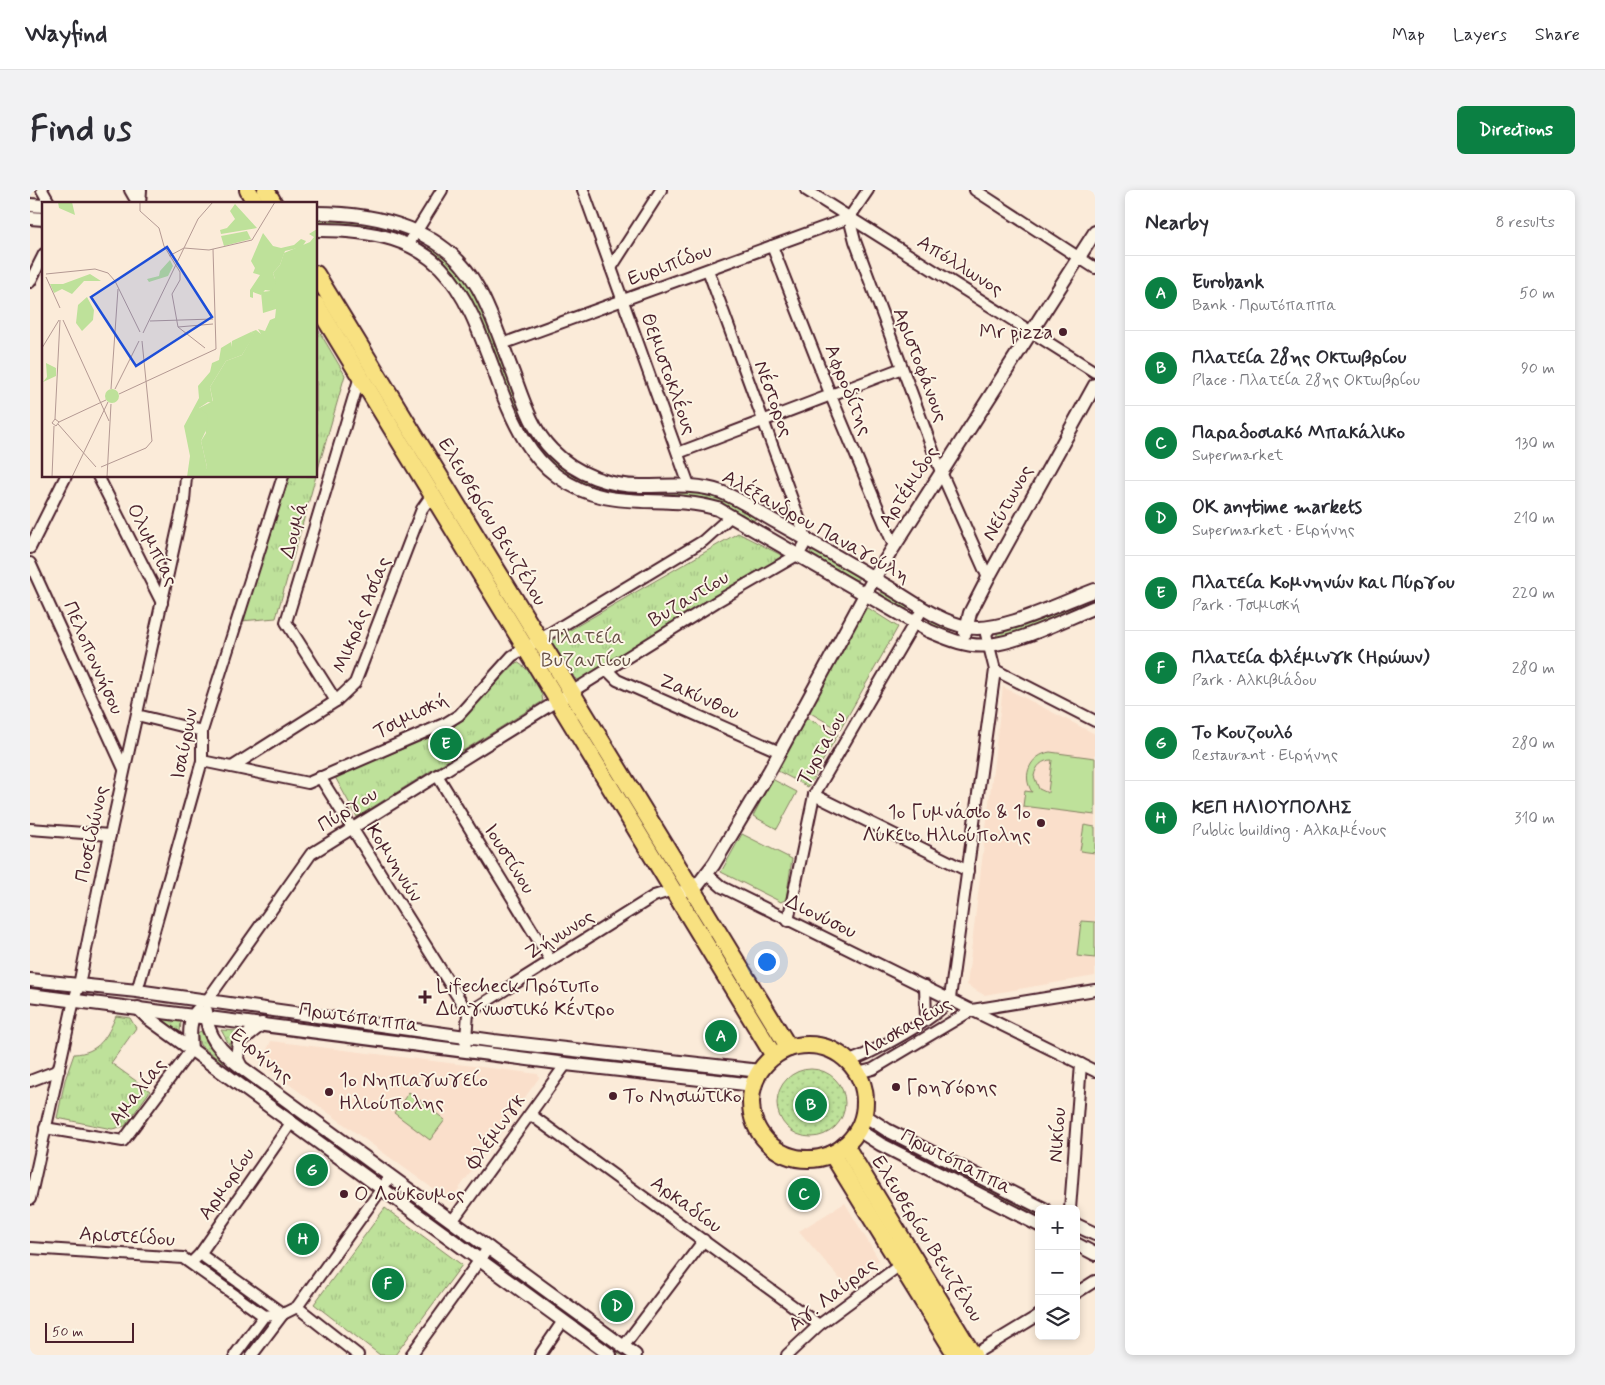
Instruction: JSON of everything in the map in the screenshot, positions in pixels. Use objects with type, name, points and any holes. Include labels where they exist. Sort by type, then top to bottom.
[{"type":"main road","points":[[248,190],[255,202]]},
{"type":"main road","points":[[266,190],[273,202]]},
{"type":"main road","name":"Ελευθερίου Βενιζέλου","points":[[318,278],[365,370],[564,696],[673,890],[774,1056]]},
{"type":"main road","name":"Ελευθερίου Βενιζέλου","points":[[318,307],[365,370]]},
{"type":"main road","name":"Ελευθερίου Βενιζέλου","points":[[564,696],[690,885],[789,1048]]},
{"type":"main road","points":[[804,1044],[836,1051],[853,1067],[864,1087],[861,1123],[838,1150],[816,1158],[800,1158],[784,1154],[770,1145],[760,1132],[753,1117],[751,1101],[757,1078],[774,1056],[789,1048],[804,1044]]},
{"type":"main road","name":"Ελευθερίου Βενιζέλου","points":[[838,1150],[906,1260],[973,1355]]},
{"type":"main road","name":"Ελευθερίου Βενιζέλου","points":[[906,1260],[956,1355]]},
{"type":"street","points":[[42,190],[49,202]]},
{"type":"street","points":[[130,190],[138,202]]},
{"type":"street","points":[[408,246],[442,190]]},
{"type":"street","name":"Θεμιστοκλέους","points":[[583,190],[689,485]]},
{"type":"street","points":[[611,268],[661,190]]},
{"type":"street","name":"Απόλλωνος","points":[[806,190],[1095,372]]},
{"type":"street","points":[[849,218],[868,190]]},
{"type":"street","points":[[975,190],[1095,268]]},
{"type":"street","name":"Αλέξανδρου Παναγούλη","points":[[318,213],[381,218],[417,231],[456,257],[468,272],[488,307],[535,425],[549,447],[566,462],[582,472],[620,484],[641,486],[689,485],[724,493],[923,608],[953,623],[966,627],[990,628],[1005,624],[1095,590]]},
{"type":"street","name":"Ευριπίδου","points":[[502,344],[849,218]]},
{"type":"street","name":"Αριστοφάνους","points":[[849,218],[855,241],[941,472],[988,578]]},
{"type":"street","name":"Αλέξανδρου Παναγούλη","points":[[318,230],[349,230],[375,234],[408,246],[443,268],[459,288],[472,313],[516,424],[534,454],[556,476],[582,491],[597,496],[642,502],[691,502],[718,509],[930,631],[963,643],[990,645],[1018,637],[1095,607]]},
{"type":"street","name":"Αρτέμιδος","points":[[706,873],[714,864],[780,752],[874,578],[1095,232]]},
{"type":"street","name":"Αφροδίτης","points":[[772,246],[831,396],[894,546]]},
{"type":"street","points":[[30,282],[42,258]]},
{"type":"street","name":"Νέστορος","points":[[708,270],[762,422],[807,540]]},
{"type":"street","points":[[678,453],[902,368]]},
{"type":"street","name":"Δουμά","points":[[336,701],[286,622],[365,370]]},
{"type":"street","name":"Νεύτωνος","points":[[963,643],[970,613],[1095,385]]},
{"type":"street","points":[[30,548],[65,478]]},
{"type":"street","name":"Ολυμπίας","points":[[99,478],[162,603]]},
{"type":"street","name":"Ποσειδώνος","points":[[30,1199],[74,1000],[79,985],[124,769],[162,603],[184,501],[186,478]]},
{"type":"street","name":"Ισαύρων","points":[[137,991],[202,761],[202,731],[281,478]]},
{"type":"street","name":"Μικράς Ασίας","points":[[232,767],[336,701],[355,684],[422,509],[438,489]]},
{"type":"street","points":[[532,643],[703,540],[730,516]]},
{"type":"street","name":"Βυζαντίου","points":[[564,696],[799,554],[807,540]]},
{"type":"street","name":"Πελοποννήσου","points":[[30,562],[124,769]]},
{"type":"street","name":"Τυρταίου","points":[[788,920],[814,795],[923,608]]},
{"type":"street","points":[[950,998],[995,670],[986,634],[990,628]]},
{"type":"street","name":"Τσιμισκή","points":[[320,777],[446,723],[459,715],[512,656],[532,643]]},
{"type":"street","name":"Ζακύνθου","points":[[607,670],[617,680],[780,752]]},
{"type":"street","points":[[995,670],[1095,721]]},
{"type":"street","name":"Πύργου","points":[[206,1002],[307,858],[564,696]]},
{"type":"street","points":[[137,715],[202,731]]},
{"type":"street","points":[[202,761],[308,783],[320,777]]},
{"type":"street","name":"Ιουστίνου","points":[[437,775],[551,961]]},
{"type":"street","name":"Κομνηνών","points":[[320,777],[468,1013]]},
{"type":"street","points":[[814,795],[968,871]]},
{"type":"street","points":[[30,829],[110,834]]},
{"type":"street","points":[[673,890],[690,885],[706,873]]},
{"type":"street","name":"Διονύσου","points":[[706,873],[722,887],[1095,1071]]},
{"type":"street","name":"Ζήνωνος","points":[[468,1013],[654,896],[673,890]]},
{"type":"street","name":"Πρωτόπαππα","points":[[30,980],[137,991],[757,1078]]},
{"type":"street","points":[[925,986],[926,1020]]},
{"type":"street","points":[[972,1010],[1095,990]]},
{"type":"street","name":"Πρωτόπαππα","points":[[30,996],[138,1008],[566,1064],[757,1078]]},
{"type":"street","name":"Λασκαρέως","points":[[853,1067],[866,1056],[948,1005],[950,998]]},
{"type":"street","name":"Ειρήνης","points":[[206,1002],[190,1033],[191,1050],[610,1355]]},
{"type":"street","points":[[138,1008],[148,1018],[191,1050]]},
{"type":"street","name":"Λασκαρέως","points":[[853,1067],[874,1069],[972,1010]]},
{"type":"street","points":[[465,1051],[468,1013]]},
{"type":"street","name":"Ειρήνης","points":[[200,1016],[215,1042],[241,1067],[635,1355]]},
{"type":"street","points":[[241,1067],[237,1059],[239,1042],[262,1024]]},
{"type":"street","name":"Αμαλίας","points":[[46,1128],[123,1141],[191,1050]]},
{"type":"street","name":"Φλέμινγκ","points":[[452,1220],[531,1115],[566,1064]]},
{"type":"street","name":"Νικίου","points":[[1070,1205],[1081,1064]]},
{"type":"street","points":[[30,1081],[59,1070]]},
{"type":"street","name":"Αρκαδίου","points":[[531,1115],[819,1325]]},
{"type":"street","name":"Αρμορίου","points":[[191,1263],[200,1254],[291,1123]]},
{"type":"street","name":"Πρωτόπαππα","points":[[861,1123],[887,1130],[1036,1205]]},
{"type":"street","name":"Πρωτόπαππα","points":[[861,1123],[880,1144],[1035,1223]]},
{"type":"street","points":[[235,1355],[264,1316],[282,1314],[297,1308],[390,1177]]},
{"type":"street","points":[[1080,1227],[1095,1234]]},
{"type":"street","points":[[623,1347],[704,1240]]},
{"type":"street","points":[[1080,1246],[1095,1254]]},
{"type":"street","points":[[411,1355],[489,1247]]},
{"type":"street","name":"Αριστείδου","points":[[30,1248],[183,1258],[264,1316]]},
{"type":"street","name":"Αριστείδου","points":[[200,1254],[282,1314]]},
{"type":"street","name":"Αγ. Λαύρας","points":[[787,1355],[819,1325],[906,1260]]},
{"type":"street","points":[[1080,1290],[1095,1281]]},
{"type":"street","points":[[297,1308],[358,1355]]},
{"type":"street","points":[[252,1355],[282,1314]]},
{"type":"street","points":[[973,1355],[1035,1317]]},
{"type":"street","points":[[540,1355],[563,1321]]},
{"type":"shaded area","name":"1ο Γυμνάσιο & 1ο Λύκειο Ηλιούπολης","points":[[1003,687],[1095,734],[1095,976],[984,995],[967,985]]},
{"type":"shaded area","points":[[271,1041],[538,1074],[539,1078],[450,1201],[261,1064]]},
{"type":"shaded area","points":[[845,1203],[879,1260],[846,1286],[799,1231]]},
{"type":"green space","points":[[318,218],[366,220],[402,232],[400,235],[362,226],[318,225]]},
{"type":"green space","points":[[430,246],[443,253],[467,278],[480,304],[521,410],[579,477],[695,490],[724,498],[755,517],[755,520],[751,520],[707,498],[632,496],[586,487],[558,471],[534,446],[516,413],[474,307],[461,281],[429,250]]},
{"type":"green space","points":[[318,329],[345,375],[318,469]]},
{"type":"green space","points":[[289,478],[315,478],[276,618],[241,621]]},
{"type":"green space","name":"Πλατεία Βυζαντίου","points":[[738,533],[783,556],[578,682],[551,641]]},
{"type":"green space","points":[[812,548],[860,576],[860,578],[856,580],[811,554]]},
{"type":"green space","points":[[882,589],[908,608],[904,609],[882,595],[880,592]]},
{"type":"green space","points":[[1095,596],[1095,603],[1000,638],[996,637],[998,632]]},
{"type":"green space","points":[[865,606],[898,627],[840,730],[807,711]]},
{"type":"green space","points":[[931,619],[951,629],[951,631],[949,633],[929,625],[928,621]]},
{"type":"green space","points":[[517,662],[534,678],[540,689],[543,701],[357,817],[335,777],[453,728]]},
{"type":"green space","points":[[805,717],[838,734],[808,787],[776,770]]},
{"type":"green space","points":[[1050,752],[1095,758],[1095,815],[1023,806],[1025,791],[1032,792],[1028,779],[1030,767],[1033,761],[1043,754]],"holes":[[[1052,760],[1048,793],[1039,789],[1034,776],[1040,764]]]},
{"type":"green space","points":[[772,779],[797,792],[777,829],[753,816]]},
{"type":"green space","points":[[1084,825],[1095,827],[1095,853],[1080,851]]},
{"type":"green space","points":[[742,834],[792,859],[786,899],[781,902],[721,872]]},
{"type":"green space","points":[[1081,921],[1095,922],[1095,958],[1077,956]]},
{"type":"green space","points":[[116,1016],[130,1018],[136,1028],[111,1063],[150,1091],[125,1126],[112,1129],[57,1118],[65,1080],[74,1054],[90,1051],[96,1047],[109,1031]]},
{"type":"green space","points":[[161,1019],[181,1021],[180,1032]]},
{"type":"green space","points":[[221,1030],[238,1031],[230,1046]]},
{"type":"green space","points":[[201,1031],[208,1045],[225,1061],[223,1063],[200,1045],[197,1033]]},
{"type":"green space","points":[[818,1069],[830,1075],[839,1084],[845,1096],[843,1116],[835,1127],[818,1137],[804,1137],[787,1127],[779,1116],[777,1096],[787,1079],[798,1071]]},
{"type":"green space","points":[[409,1092],[445,1120],[430,1140],[394,1113]]},
{"type":"green space","points":[[888,1141],[1035,1212],[1035,1214]]},
{"type":"green space","points":[[385,1208],[462,1265],[395,1355],[380,1355],[314,1304]]},
{"type":"green space","points":[[506,1268],[625,1355],[620,1355],[505,1270]]},
{"type":"place","name":"Mr pizza","points":[[1063,332]]},
{"type":"place","name":"Πλατεία Κομνηνών και Πύργου","points":[[446,744]]},
{"type":"place","name":"1ο Γυμνάσιο & 1ο Λύκειο Ηλιούπολης","points":[[1041,823]]},
{"type":"place","name":"Lifecheck Πρότυπο Διαγνωστικό Κέντρο","points":[[425,997]]},
{"type":"place","name":"Eurobank","points":[[721,1036]]},
{"type":"place","name":"Γρηγόρης","points":[[896,1087]]},
{"type":"place","name":"1ο Νηπιαγωγείο Ηλιούπολης","points":[[329,1092]]},
{"type":"place","name":"Το Νησιώτικο","points":[[613,1096]]},
{"type":"place","name":"Πλατεία 28ης Οκτωβρίου","points":[[811,1105]]},
{"type":"place","name":"Το Κουζουλό","points":[[312,1170]]},
{"type":"place","name":"Ο Λούκουμος","points":[[344,1194]]},
{"type":"place","name":"Παραδοσιακό Μπακάλικο","points":[[804,1194]]},
{"type":"place","name":"ΚΕΠ ΗΛΙΟΥΠΟΛΗΣ","points":[[303,1239]]},
{"type":"place","name":"Πλατεία Φλέμινγκ (Ηρώων)","points":[[388,1284]]},
{"type":"place","name":"OK anytime markets","points":[[617,1306]]}]
